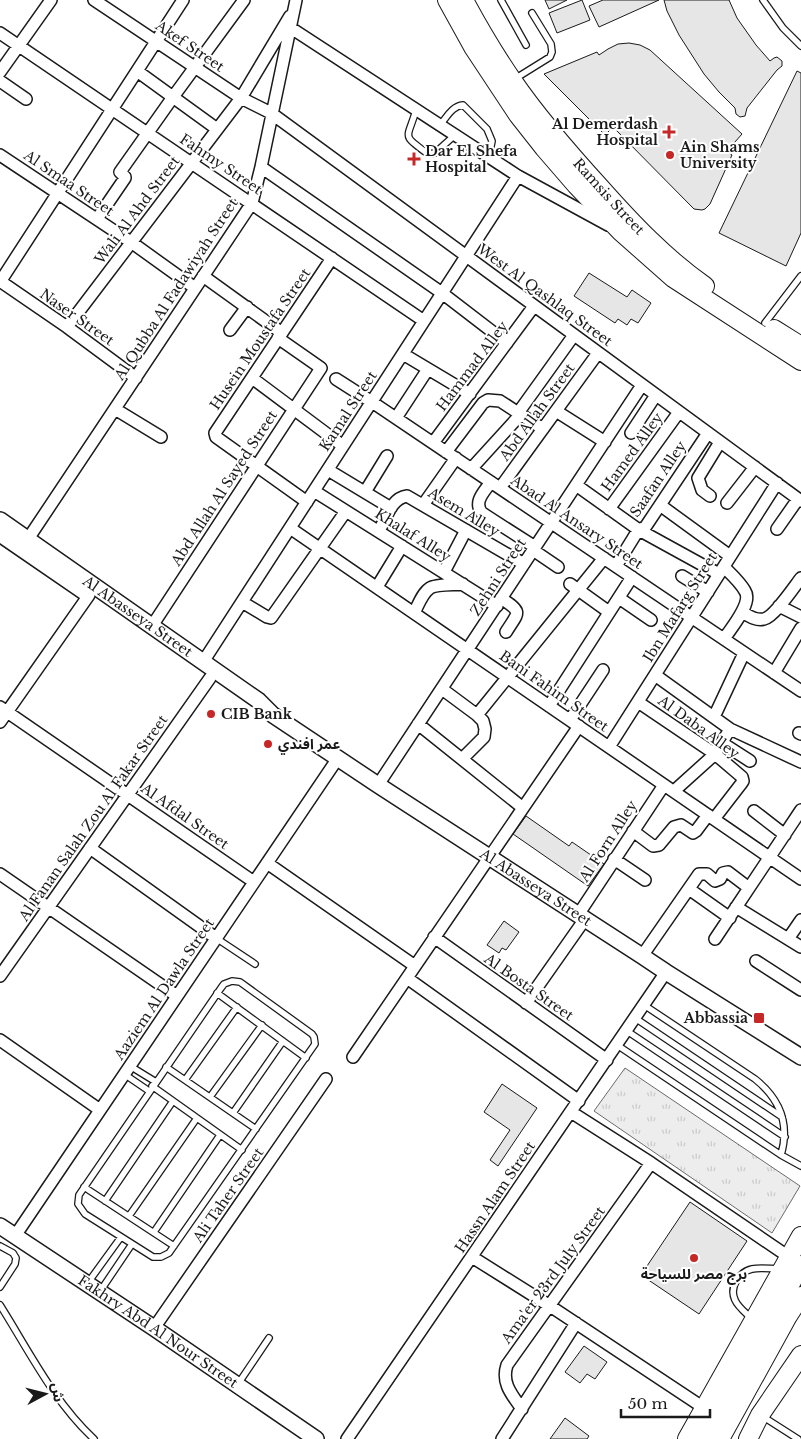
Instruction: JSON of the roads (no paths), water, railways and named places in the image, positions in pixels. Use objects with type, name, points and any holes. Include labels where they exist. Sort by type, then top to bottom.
[{"type":"main road","name":"Ramsis Street","points":[[447,0],[473,47],[518,115],[576,185],[621,232],[673,278],[801,361]]},
{"type":"main road","name":"Ramsis Street","points":[[464,0],[485,39],[512,80],[556,136],[629,220],[682,270],[801,346]]},
{"type":"main road","name":"Al Abasseya Street","points":[[0,520],[263,704],[273,715]]},
{"type":"main road","name":"Al Abasseya Street","points":[[0,534],[210,678],[259,709],[273,715],[581,917],[801,1057]]},
{"type":"main road","name":"Fakhry Abd Al Nour Street","points":[[0,1226],[316,1439]]},
{"type":"main road","points":[[704,1439],[791,1264],[801,1236]]},
{"type":"main road","points":[[687,1439],[754,1320],[791,1264]]},
{"type":"main road","points":[[720,1439],[801,1296]]},
{"type":"main road","points":[[748,1439],[760,1416],[801,1355]]},
{"type":"street","points":[[0,72],[51,0]]},
{"type":"street","name":"Akef Street","points":[[94,0],[110,4],[156,42],[194,68],[241,98],[271,114]]},
{"type":"street","points":[[0,282],[183,0]]},
{"type":"street","points":[[97,219],[125,178],[120,172],[244,0]]},
{"type":"street","name":"Al Qubba Al Fadawiyah Street","points":[[28,539],[252,203],[295,5]]},
{"type":"street","name":"Wali Al Ahd Street","points":[[67,327],[241,98],[295,5]]},
{"type":"street","name":"Ramsis Street","points":[[291,28],[518,176],[621,232]]},
{"type":"street","name":"Fahmy Street","points":[[0,32],[424,321]]},
{"type":"street","points":[[137,71],[217,129]]},
{"type":"street","points":[[0,81],[26,99]]},
{"type":"street","name":"West Al Qashlaq Street","points":[[271,114],[799,500]]},
{"type":"street","name":"Al Smaa Street","points":[[0,155],[131,242],[195,288]]},
{"type":"street","points":[[260,167],[442,293],[507,343]]},
{"type":"street","name":"Kamal Street","points":[[203,662],[518,176]]},
{"type":"street","name":"Husein Moustafa Street","points":[[256,466],[216,438],[215,433],[332,258]]},
{"type":"street","points":[[203,276],[247,307],[280,336]]},
{"type":"street","name":"Naser Street","points":[[0,282],[67,327],[136,378]]},
{"type":"street","name":"Hammad Alley","points":[[433,443],[534,306]]},
{"type":"street","points":[[230,330],[247,307]]},
{"type":"street","name":"Abd Allah Al Sayed Street","points":[[152,626],[321,368],[280,336]]},
{"type":"street","points":[[472,469],[520,414],[574,336]]},
{"type":"street","name":"Abd Allah Street","points":[[534,548],[482,513],[479,510],[478,502],[543,429],[598,353]]},
{"type":"street","points":[[403,354],[470,394]]},
{"type":"street","points":[[396,418],[428,369]]},
{"type":"street","points":[[252,378],[343,446]]},
{"type":"street","name":"Abad Al Ansary Street","points":[[336,379],[691,618],[774,673],[800,687]]},
{"type":"street","name":"Zehni Street","points":[[378,785],[642,385]]},
{"type":"street","points":[[631,433],[656,395]]},
{"type":"street","points":[[423,505],[483,403],[488,400],[500,401],[543,429]]},
{"type":"street","points":[[115,409],[161,437]]},
{"type":"street","points":[[556,411],[604,442]]},
{"type":"street","name":"Hamed Alley","points":[[609,509],[679,412]]},
{"type":"street","name":"Saafan Alley","points":[[616,566],[639,530],[646,526],[708,433]]},
{"type":"street","points":[[710,496],[702,490],[698,478],[720,442]]},
{"type":"street","points":[[365,492],[386,456]]},
{"type":"street","points":[[256,466],[307,502]]},
{"type":"street","points":[[727,503],[755,467]]},
{"type":"street","points":[[328,470],[391,508],[379,531]]},
{"type":"street","name":"Ibn Mafarg Street","points":[[609,747],[777,483]]},
{"type":"street","points":[[576,485],[639,530],[721,571],[746,592],[747,600],[742,612],[724,639]]},
{"type":"street","name":"Khalaf Alley","points":[[314,491],[463,584],[515,608],[517,615],[506,632]]},
{"type":"street","name":"Asem Alley","points":[[391,508],[395,501],[407,496],[524,564]]},
{"type":"street","points":[[777,529],[799,500]]},
{"type":"street","points":[[660,505],[730,556]]},
{"type":"street","points":[[242,602],[267,618],[271,618],[346,511]]},
{"type":"street","name":"Bani Fahim Street","points":[[290,528],[801,879]]},
{"type":"street","points":[[444,572],[466,530]]},
{"type":"street","points":[[377,587],[402,546]]},
{"type":"street","points":[[534,548],[558,567]]},
{"type":"street","points":[[477,715],[508,678],[574,587],[604,558]]},
{"type":"street","points":[[682,576],[708,592]]},
{"type":"street","points":[[549,706],[632,577]]},
{"type":"street","points":[[742,612],[754,619],[764,620],[771,616],[801,578]]},
{"type":"street","points":[[414,613],[424,594],[430,588],[463,584]]},
{"type":"street","points":[[574,587],[609,612]]},
{"type":"street","points":[[0,722],[4,709],[89,595]]},
{"type":"street","points":[[619,598],[651,620]]},
{"type":"street","points":[[779,606],[801,617]]},
{"type":"street","points":[[774,673],[801,628]]},
{"type":"street","points":[[714,717],[744,653]]},
{"type":"street","points":[[353,1057],[523,808],[575,723],[603,670]]},
{"type":"street","points":[[655,675],[730,729],[801,762]]},
{"type":"street","name":"Al Fanan Salah Zou Al Fakar Street","points":[[0,976],[210,678]]},
{"type":"street","points":[[442,688],[483,721],[484,737],[462,759]]},
{"type":"street","name":"Al Daba Alley","points":[[638,702],[715,754],[742,777],[742,784],[711,817]]},
{"type":"street","name":"Al Afdal Street","points":[[4,709],[254,882]]},
{"type":"street","points":[[418,724],[523,808]]},
{"type":"street","points":[[674,792],[715,754],[730,729]]},
{"type":"street","points":[[722,743],[750,761]]},
{"type":"street","name":"Aaziem Al Dawla Street","points":[[15,1236],[338,758]]},
{"type":"street","name":"Al Forn Alley","points":[[526,1003],[581,917],[614,859],[664,784]]},
{"type":"street","points":[[714,938],[730,918],[801,810]]},
{"type":"street","points":[[754,811],[785,835]]},
{"type":"street","points":[[633,831],[653,846],[657,846],[674,827],[680,825],[693,833],[711,817]]},
{"type":"street","points":[[90,848],[216,938]]},
{"type":"street","points":[[614,859],[645,880]]},
{"type":"street","points":[[267,863],[415,966]]},
{"type":"street","points":[[642,956],[699,874],[707,874],[715,881],[720,879],[723,873],[728,872],[749,888]]},
{"type":"street","points":[[0,874],[177,996]]},
{"type":"street","points":[[689,889],[730,918]]},
{"type":"street","points":[[736,907],[801,947]]},
{"type":"street","points":[[788,939],[801,920]]},
{"type":"street","name":"Al Bosta Street","points":[[434,937],[607,1060]]},
{"type":"street","points":[[756,961],[801,990]]},
{"type":"street","name":"Hassn Alam Street","points":[[347,1439],[666,972]]},
{"type":"street","points":[[407,978],[579,1101]]},
{"type":"street","points":[[0,1040],[100,1110]]},
{"type":"street","name":"Ali Taher Street","points":[[154,1328],[326,1079]]},
{"type":"street","points":[[572,1112],[651,1163],[791,1264]]},
{"type":"street","name":"Ama'er 23rd July Street","points":[[522,1409],[507,1387],[505,1370],[507,1364],[651,1163]]},
{"type":"street","points":[[472,1257],[704,1408]]},
{"type":"street","points":[[517,1439],[505,1436],[576,1323]]},
{"type":"lane","points":[[501,0],[526,45]]},
{"type":"lane","points":[[763,0],[782,28],[801,46]]},
{"type":"lane","points":[[512,80],[550,57],[552,52],[551,44],[532,13]]},
{"type":"lane","points":[[440,125],[453,109],[463,106],[488,128],[492,141],[488,156]]},
{"type":"lane","points":[[416,110],[408,135],[409,140],[428,154],[435,154],[455,135]]},
{"type":"lane","points":[[765,323],[801,276]]},
{"type":"lane","points":[[216,938],[255,964]]},
{"type":"lane","points":[[228,982],[240,982],[312,1034],[315,1044],[169,1253],[166,1256],[157,1258],[150,1256],[82,1211],[78,1204],[79,1195],[217,993],[228,982]]},
{"type":"lane","points":[[217,993],[306,1058]]},
{"type":"lane","points":[[644,1005],[764,1086],[772,1095],[782,1117],[785,1137],[782,1155]]},
{"type":"lane","points":[[185,1080],[237,1007]]},
{"type":"lane","points":[[635,1018],[782,1117]]},
{"type":"lane","points":[[210,1097],[262,1025]]},
{"type":"lane","points":[[626,1031],[785,1137]]},
{"type":"lane","points":[[233,1114],[283,1041]]},
{"type":"lane","points":[[617,1045],[801,1166]]},
{"type":"lane","points":[[166,1067],[256,1129]]},
{"type":"lane","points":[[127,1070],[153,1087]]},
{"type":"lane","points":[[127,1070],[242,1150]]},
{"type":"lane","points":[[105,1201],[173,1101]]},
{"type":"lane","points":[[129,1216],[197,1118]]},
{"type":"lane","points":[[154,1232],[220,1135]]},
{"type":"lane","points":[[84,1187],[174,1246]]},
{"type":"lane","points":[[93,1288],[121,1237]]},
{"type":"lane","points":[[93,1288],[132,1244]]},
{"type":"lane","points":[[0,1246],[13,1253],[16,1258],[0,1287]]},
{"type":"lane","points":[[754,1320],[735,1301],[733,1294],[736,1282],[744,1272],[750,1269],[791,1264]]},
{"type":"lane","points":[[0,1305],[58,1399],[78,1425],[94,1439]]},
{"type":"lane","points":[[237,1386],[269,1338]]},
{"type":"lane","points":[[760,1416],[798,1439]]},
{"type":"place","name":"Al Demerdash Hospital","points":[[669,132]]},
{"type":"place","name":"Ain Shams University","points":[[670,155]]},
{"type":"place","name":"Dar El Shefa Hospital","points":[[414,159]]},
{"type":"place","name":"CIB Bank","points":[[211,714]]},
{"type":"place","name":"عمر افندي","points":[[268,744]]},
{"type":"place","name":"Abbassia","points":[[759,1018]]},
{"type":"place","name":"برج مصر للسياحة","points":[[694,1258]]}]
